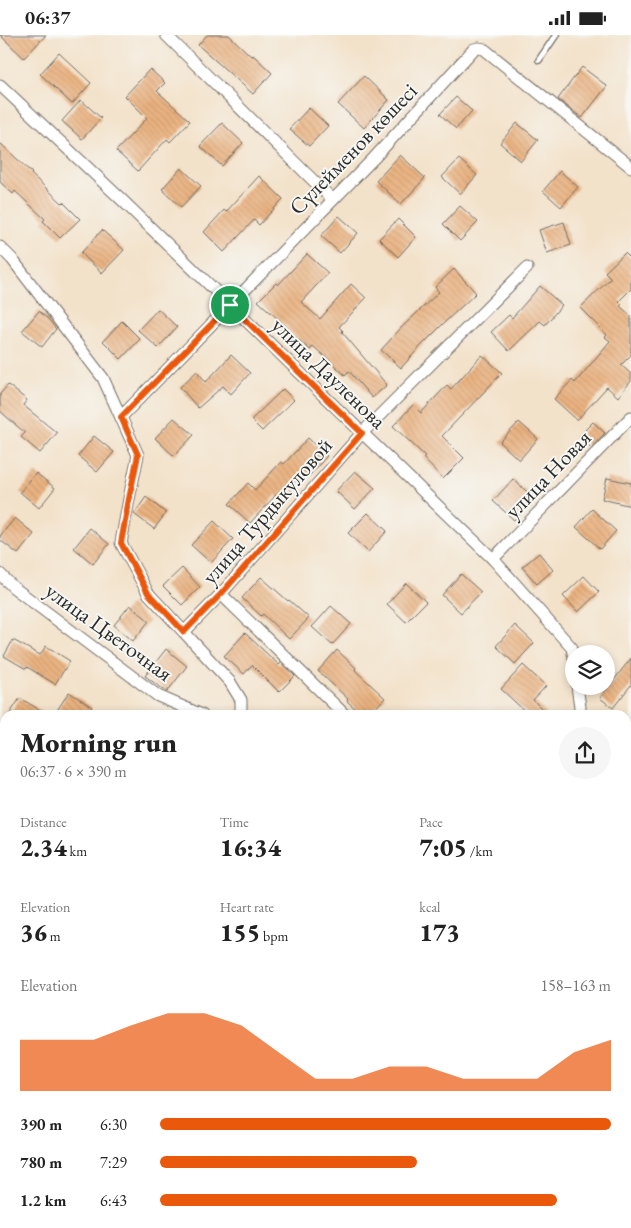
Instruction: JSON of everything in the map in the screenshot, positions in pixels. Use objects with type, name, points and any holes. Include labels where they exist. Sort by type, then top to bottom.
[{"type":"street","points":[[166,35],[333,200]]},
{"type":"street","name":"Сүлейменов көшесі","points":[[121,417],[374,158],[474,49],[479,47],[492,55],[631,167]]},
{"type":"street","name":"улица Дауленова","points":[[0,85],[122,199],[493,559],[568,645]]},
{"type":"street","points":[[0,247],[12,259],[103,378],[138,455],[121,543],[148,593],[230,682],[241,700],[240,710]]},
{"type":"street","name":"улица Турдыкуловой","points":[[184,632],[221,594],[362,433],[527,268]]},
{"type":"street","name":"улица Новая","points":[[493,559],[631,417]]},
{"type":"street","name":"улица Цветочная","points":[[0,574],[13,587],[158,696],[190,710]]},
{"type":"street","points":[[221,594],[340,710]]},
{"type":"street","points":[[578,695],[580,710]]},
{"type":"lane","points":[[539,59],[556,35]]},
{"type":"building","points":[[0,35],[46,35],[24,58]]},
{"type":"building","points":[[207,35],[229,35],[272,73],[253,94],[198,45]]},
{"type":"building","points":[[59,53],[91,83],[72,104],[40,74]]},
{"type":"building","points":[[582,67],[607,86],[582,118],[558,99]]},
{"type":"building","points":[[150,69],[165,83],[157,91],[190,121],[170,142],[167,139],[138,171],[116,151],[147,118],[125,96]]},
{"type":"building","points":[[364,76],[389,100],[364,128],[338,104]]},
{"type":"building","points":[[456,97],[472,111],[456,129],[440,114]]},
{"type":"building","points":[[81,100],[101,118],[82,139],[62,121]]},
{"type":"building","points":[[309,108],[328,126],[309,146],[289,129]]},
{"type":"building","points":[[222,123],[243,143],[222,166],[200,146]]},
{"type":"building","points":[[517,123],[538,140],[521,161],[500,143]]},
{"type":"building","points":[[0,143],[80,219],[60,238],[43,221],[45,219],[15,191],[13,194],[0,182]]},
{"type":"building","points":[[400,155],[425,178],[401,204],[376,181]]},
{"type":"building","points":[[459,159],[477,175],[460,194],[442,177]]},
{"type":"building","points":[[181,168],[201,186],[181,207],[162,189]]},
{"type":"building","points":[[560,171],[578,187],[561,207],[543,191]]},
{"type":"building","points":[[259,176],[283,199],[259,225],[254,220],[224,252],[204,232],[224,210],[226,212]]},
{"type":"building","points":[[460,206],[478,222],[460,241],[443,224]]},
{"type":"building","points":[[339,216],[358,233],[340,253],[321,236]]},
{"type":"building","points":[[398,219],[416,237],[398,257],[379,239]]},
{"type":"building","points":[[564,222],[571,245],[547,253],[539,230]]},
{"type":"building","points":[[102,230],[124,250],[102,273],[81,253]]},
{"type":"building","points":[[625,253],[631,259],[631,289],[619,301],[622,304],[620,306],[631,316],[631,355],[621,365],[631,374],[631,381],[618,397],[607,387],[577,420],[554,399],[572,380],[575,383],[610,341],[605,337],[607,335],[580,308],[611,278],[605,272]]},
{"type":"building","points":[[307,254],[328,273],[301,302],[320,319],[351,284],[366,298],[339,327],[387,385],[372,398],[349,371],[345,375],[313,346],[310,350],[258,301],[276,283],[278,285]]},
{"type":"building","points":[[454,269],[476,293],[401,368],[381,350],[439,292],[435,287]]},
{"type":"building","points":[[540,286],[562,305],[545,325],[540,321],[509,351],[491,332],[509,315],[512,318]]},
{"type":"building","points":[[158,309],[177,327],[158,348],[138,330]]},
{"type":"building","points":[[39,311],[56,329],[42,347],[22,331]]},
{"type":"building","points":[[122,321],[140,339],[121,359],[103,341]]},
{"type":"building","points":[[231,355],[250,373],[231,394],[223,386],[198,408],[180,387],[197,371],[206,382]]},
{"type":"building","points":[[482,355],[502,373],[442,436],[464,458],[443,479],[423,458],[425,456],[393,426],[413,405],[421,413],[447,385],[451,389]]},
{"type":"building","points":[[8,385],[27,400],[23,405],[57,433],[40,453],[21,437],[25,433],[0,411],[0,394]]},
{"type":"building","points":[[283,389],[294,400],[262,431],[251,420]]},
{"type":"building","points":[[174,418],[194,435],[174,456],[155,438]]},
{"type":"building","points":[[519,422],[538,439],[519,460],[500,442]]},
{"type":"building","points":[[593,422],[605,433],[591,448],[579,436]]},
{"type":"building","points":[[94,436],[114,452],[97,472],[78,456]]},
{"type":"building","points":[[308,438],[327,456],[308,477],[306,475],[281,501],[276,495],[250,523],[229,504],[248,483],[255,490],[281,462],[284,464]]},
{"type":"building","points":[[355,471],[375,488],[355,509],[336,491]]},
{"type":"building","points":[[36,473],[55,488],[39,508],[20,492]]},
{"type":"building","points":[[607,478],[631,483],[631,506],[602,499]]},
{"type":"building","points":[[513,479],[534,498],[514,520],[493,501]]},
{"type":"building","points":[[146,497],[166,513],[154,529],[134,514]]},
{"type":"building","points":[[592,509],[616,531],[600,549],[576,527]]},
{"type":"building","points":[[368,513],[387,531],[368,552],[348,533]]},
{"type":"building","points":[[15,518],[34,534],[18,554],[0,540],[0,536]]},
{"type":"building","points":[[214,521],[233,539],[211,563],[191,545]]},
{"type":"building","points":[[90,528],[109,544],[93,564],[74,548]]},
{"type":"building","points":[[539,553],[553,570],[537,584],[522,567]]},
{"type":"building","points":[[182,568],[200,587],[182,605],[163,586]]},
{"type":"building","points":[[461,574],[481,592],[461,613],[442,595]]},
{"type":"building","points":[[584,576],[599,592],[578,612],[563,596]]},
{"type":"building","points":[[261,577],[309,618],[289,639],[263,614],[261,616],[242,598]]},
{"type":"building","points":[[406,583],[426,602],[406,622],[387,604]]},
{"type":"building","points":[[130,605],[149,621],[133,641],[114,625]]},
{"type":"building","points":[[331,606],[351,624],[332,645],[312,627]]},
{"type":"building","points":[[515,625],[534,643],[515,664],[496,646]]},
{"type":"building","points":[[245,633],[279,665],[281,663],[295,676],[279,692],[252,665],[244,674],[224,656]]},
{"type":"building","points":[[13,640],[40,655],[46,646],[70,661],[55,684],[4,656]]},
{"type":"building","points":[[166,649],[187,666],[167,692],[145,676]]},
{"type":"building","points":[[337,650],[385,698],[374,710],[357,710],[347,701],[348,699],[318,671]]},
{"type":"building","points":[[631,658],[631,685],[613,708],[600,698],[602,695],[615,695],[615,679]]},
{"type":"building","points":[[523,665],[546,686],[533,700],[543,710],[524,710],[501,689]]},
{"type":"building","points":[[69,692],[92,707],[90,710],[57,710]]},
{"type":"building","points":[[20,698],[40,710],[12,710]]},
{"type":"route","points":[[230,305],[362,433],[221,594],[184,632],[148,593],[121,543],[138,455],[121,417],[230,305]]}]
